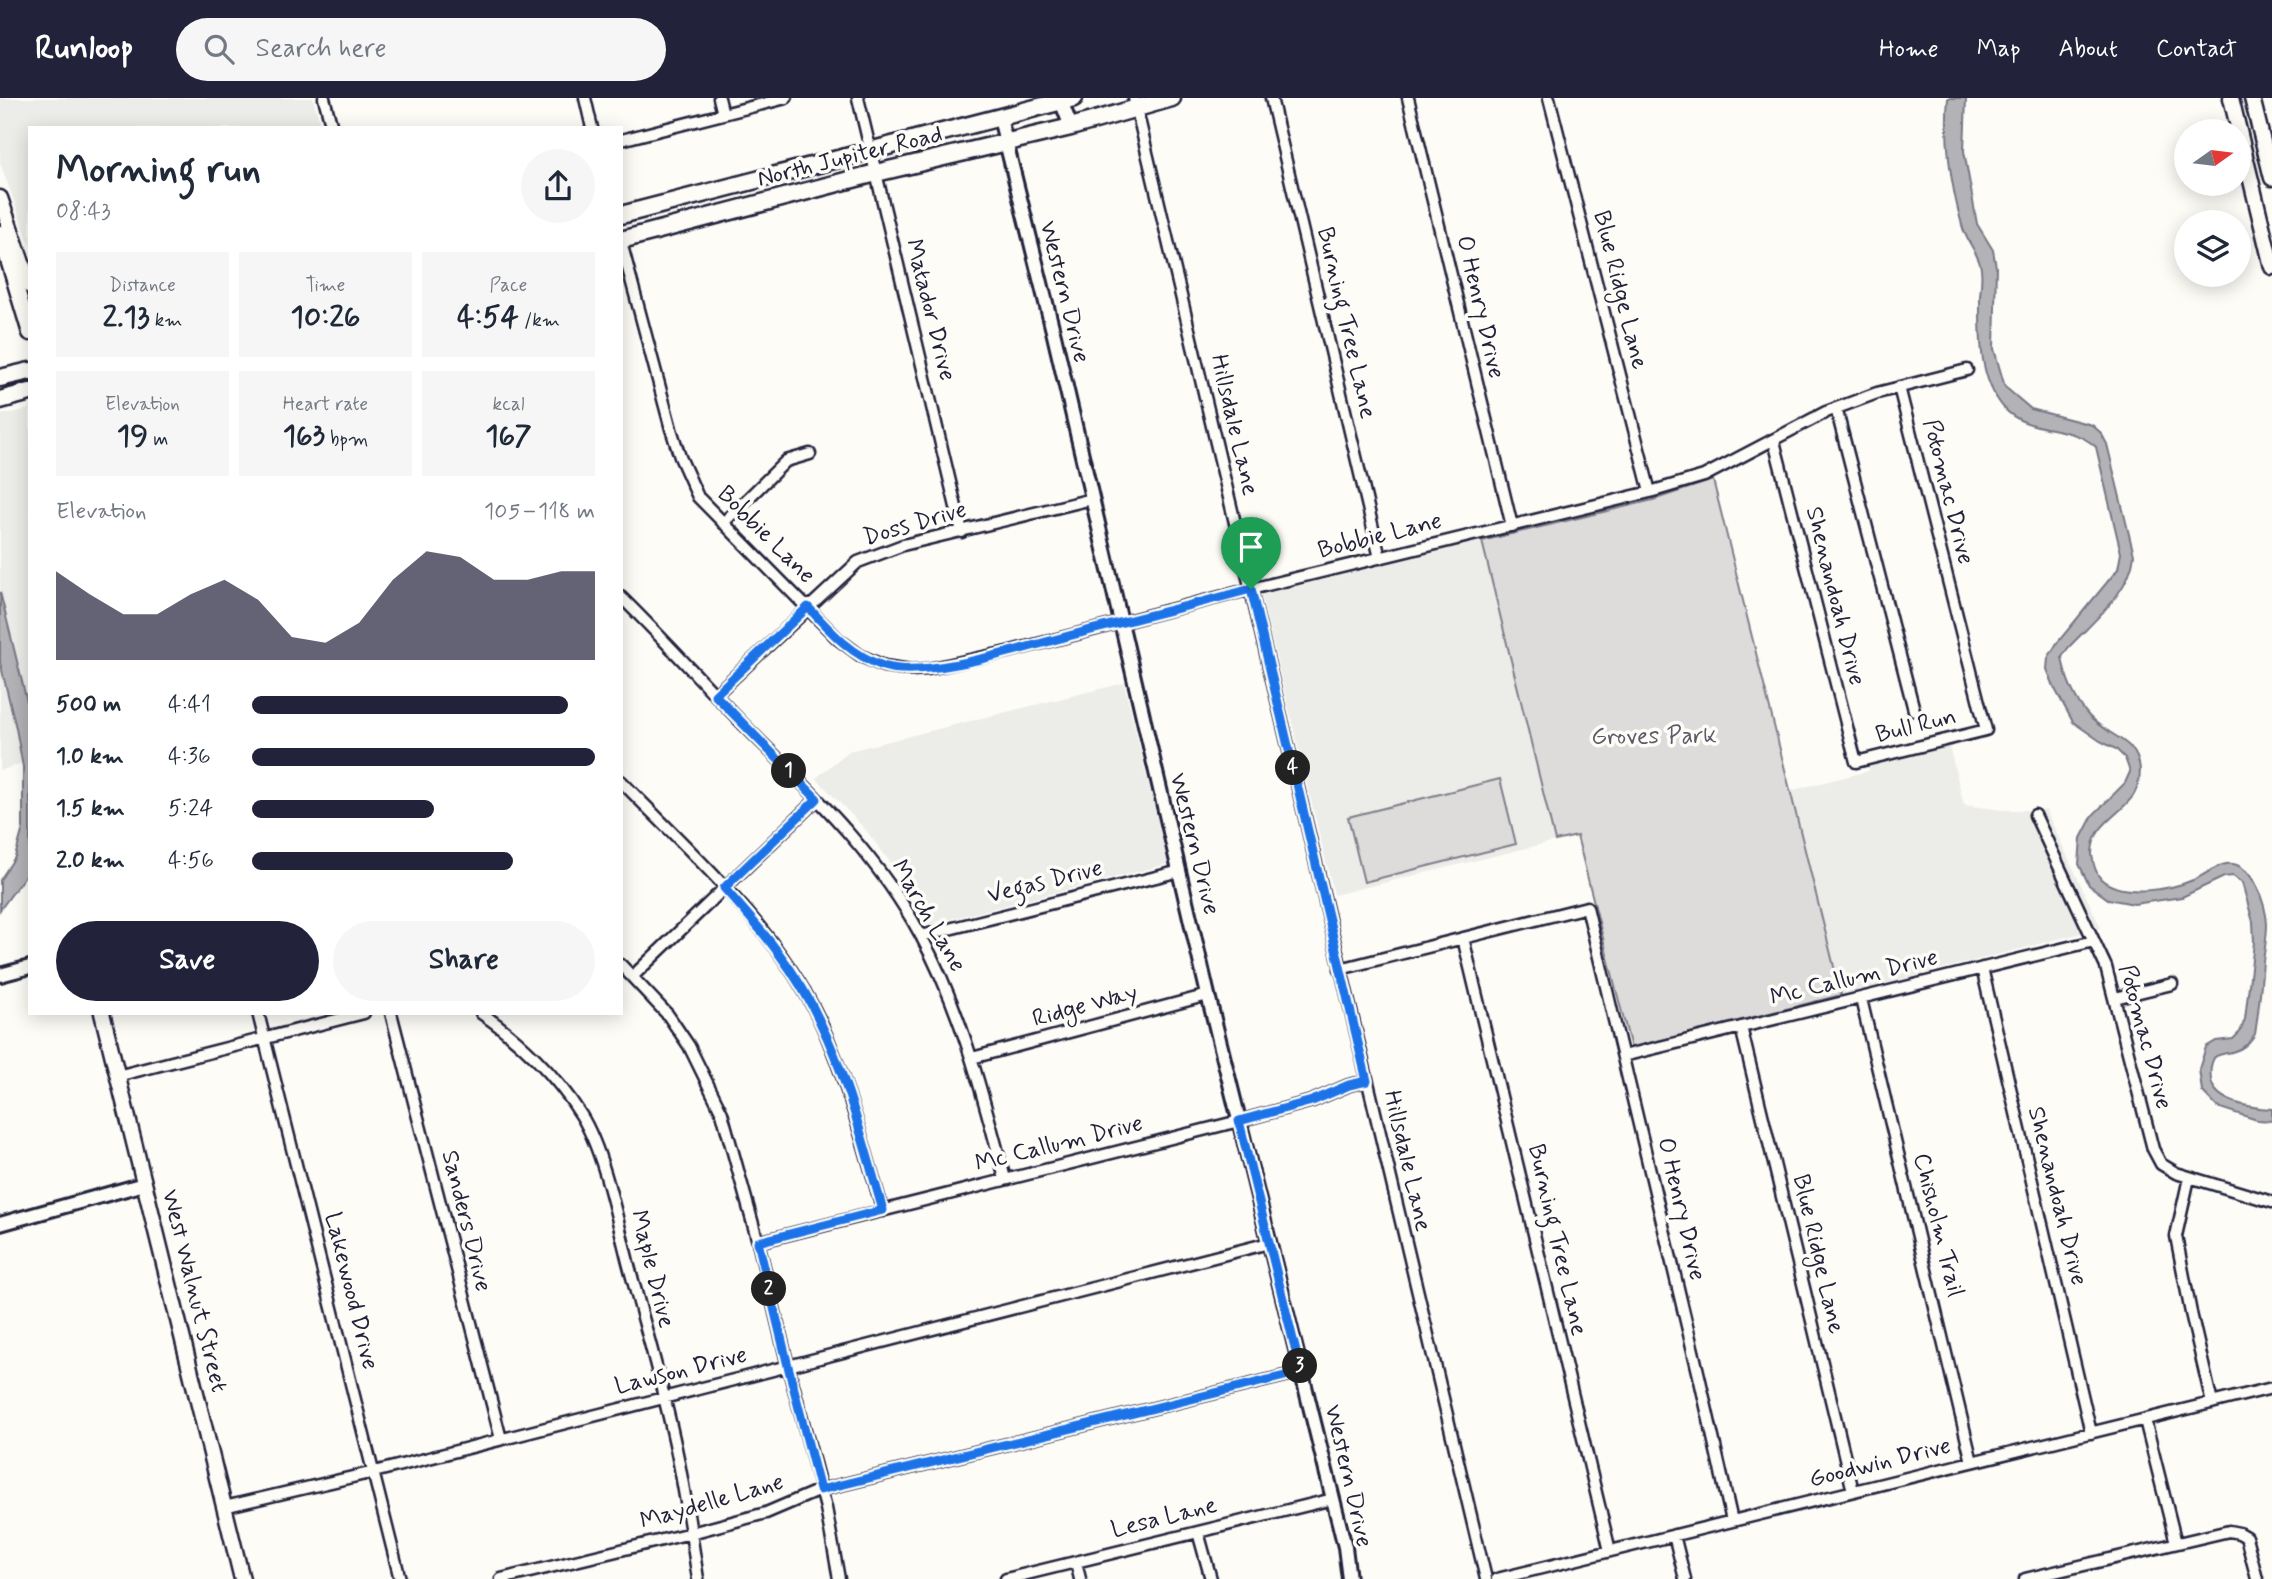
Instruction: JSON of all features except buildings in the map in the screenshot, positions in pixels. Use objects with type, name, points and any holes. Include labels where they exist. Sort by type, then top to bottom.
[{"type":"main road","name":"North Jupiter Road","points":[[623,240],[876,173],[1071,127],[1136,103],[1172,98]]},
{"type":"main road","points":[[2231,98],[2272,267]]},
{"type":"main road","points":[[2252,98],[2272,178]]},
{"type":"main road","name":"North Jupiter Road","points":[[623,214],[1065,99]]},
{"type":"main road","points":[[2,204],[28,280]]},
{"type":"main road","points":[[0,233],[28,326]]},
{"type":"main road","points":[[0,378],[28,371]]},
{"type":"main road","points":[[0,400],[28,393]]},
{"type":"main road","name":"West Walnut Street","points":[[102,1015],[242,1579]]},
{"type":"street","points":[[324,98],[331,126]]},
{"type":"street","points":[[585,98],[592,126]]},
{"type":"street","points":[[719,98],[723,114]]},
{"type":"street","points":[[623,139],[786,98]]},
{"type":"street","name":"Matador Drive","points":[[858,98],[962,532]]},
{"type":"street","name":"Burning Tree Lane","points":[[1271,98],[1380,558]]},
{"type":"street","name":"O Henry Drive","points":[[1408,98],[1512,526]]},
{"type":"street","name":"Blue Ridge Lane","points":[[1549,98],[1650,492]]},
{"type":"street","points":[[1065,99],[1071,127]]},
{"type":"street","name":"Hillsdale Lane","points":[[1136,103],[1486,1579]]},
{"type":"street","name":"Western Drive","points":[[1000,118],[1054,335],[1208,995],[1345,1547],[1349,1579]]},
{"type":"street","name":"Bobbie Lane","points":[[623,248],[680,457],[698,497],[838,639],[861,656],[884,666],[911,670],[928,669],[1007,652],[1703,477],[1836,408],[1899,387],[1967,370]]},
{"type":"street","name":"Potomac Drive","points":[[1899,387],[1986,730]]},
{"type":"street","points":[[1836,408],[1914,710]]},
{"type":"street","name":"Shenandoah Drive","points":[[1774,441],[1856,762]]},
{"type":"street","points":[[723,523],[786,461],[810,454]]},
{"type":"street","name":"Doss Drive","points":[[715,695],[858,562],[903,545],[1092,499]]},
{"type":"street","name":"March Lane","points":[[623,599],[817,799],[877,866],[921,936],[944,984],[972,1058],[1005,1179]]},
{"type":"street","name":"Bull Run","points":[[1856,762],[1986,730]]},
{"type":"street","points":[[623,783],[724,888],[785,960],[820,1021],[845,1081],[883,1210]]},
{"type":"street","points":[[633,976],[817,799]]},
{"type":"street","name":"Potomac Drive","points":[[2035,815],[2106,967],[2152,1149],[2161,1164],[2189,1178],[2272,1202]]},
{"type":"street","name":"Vegas Drive","points":[[921,936],[1180,871]]},
{"type":"street","name":"O Henry Drive","points":[[1463,938],[1587,907],[1732,1521]]},
{"type":"street","points":[[1340,970],[1463,938]]},
{"type":"street","name":"Burning Tree Lane","points":[[1463,938],[1610,1551]]},
{"type":"street","name":"Mc Callum Drive","points":[[1623,1056],[2094,942]]},
{"type":"street","points":[[623,967],[668,1015],[689,1046],[722,1113],[758,1242],[820,1490],[827,1508],[839,1579]]},
{"type":"street","points":[[0,975],[28,968]]},
{"type":"street","name":"Shenandoah Drive","points":[[1982,968],[2091,1433]]},
{"type":"street","points":[[2115,998],[2172,984]]},
{"type":"street","name":"Ridge Way","points":[[972,1058],[1208,995]]},
{"type":"street","name":"Chisholm Trail","points":[[1861,999],[1972,1462]]},
{"type":"street","name":"Lakewood Drive","points":[[259,1015],[400,1579]]},
{"type":"street","points":[[117,1076],[356,1015]]},
{"type":"street","name":"Sanders Drive","points":[[392,1015],[501,1439]]},
{"type":"street","name":"Maple Drive","points":[[484,1015],[510,1033],[564,1092],[582,1116],[595,1148],[612,1198],[678,1459],[698,1579]]},
{"type":"street","name":"Blue Ridge Lane","points":[[1741,1027],[1853,1491]]},
{"type":"street","name":"Mc Callum Drive","points":[[758,1242],[1239,1121],[1312,1101],[1349,1085],[1367,1081]]},
{"type":"street","points":[[2189,1178],[2176,1236],[2212,1403]]},
{"type":"street","points":[[0,1224],[144,1184]]},
{"type":"street","name":"Lawson Drive","points":[[224,1507],[374,1472],[1269,1243]]},
{"type":"street","name":"Maydelle Lane","points":[[501,1579],[547,1574],[766,1513],[820,1490],[1301,1372]]},
{"type":"street","name":"Goodwin Drive","points":[[1497,1579],[2272,1388]]},
{"type":"street","points":[[2145,1420],[2176,1544]]},
{"type":"street","name":"Lesa Lane","points":[[1006,1579],[1333,1499]]},
{"type":"street","points":[[2025,1579],[2229,1531],[2246,1537],[2253,1578]]},
{"type":"street","points":[[1198,1532],[1211,1579]]},
{"type":"street","points":[[1674,1535],[1685,1579]]},
{"type":"street","points":[[1076,1562],[1080,1579]]},
{"type":"shaded area","points":[[0,98],[313,98],[320,126],[28,126],[28,240],[0,163]]},
{"type":"shaded area","points":[[1948,98],[1966,98],[1964,151],[1977,224],[1993,250],[1996,267],[1994,349],[2005,387],[2031,409],[2092,425],[2101,433],[2107,444],[2134,555],[2131,569],[2118,594],[2062,657],[2071,688],[2083,709],[2095,722],[2127,744],[2138,759],[2140,770],[2133,796],[2096,836],[2092,854],[2095,867],[2101,879],[2110,885],[2133,890],[2159,889],[2183,884],[2226,864],[2243,869],[2250,876],[2264,906],[2267,924],[2255,1034],[2244,1047],[2214,1058],[2211,1080],[2219,1094],[2227,1099],[2272,1109],[2272,1121],[2257,1120],[2217,1107],[2202,1091],[2199,1069],[2206,1047],[2216,1041],[2233,1039],[2240,1032],[2245,1019],[2254,942],[2253,922],[2242,883],[2233,876],[2224,877],[2182,897],[2134,904],[2108,899],[2089,885],[2079,864],[2081,838],[2093,815],[2125,783],[2130,772],[2125,758],[2116,749],[2073,722],[2047,669],[2048,658],[2057,643],[2118,569],[2121,553],[2096,447],[2074,435],[2037,426],[2014,416],[2004,408],[1989,383],[1982,355],[1981,268],[1963,230],[1955,194],[1949,162]]},
{"type":"shaded area","points":[[28,409],[28,761],[0,771],[0,415]]},
{"type":"shaded area","points":[[1482,541],[1555,841],[1334,895],[1261,595]]},
{"type":"shaded area","points":[[0,592],[28,706],[28,872],[0,910],[0,880],[15,857],[23,828],[23,767],[0,662]]},
{"type":"shaded area","points":[[1124,683],[1168,864],[928,925],[902,878],[865,829],[816,778],[849,751]]},
{"type":"shaded area","points":[[1949,746],[1964,805],[2002,810],[2046,810],[2101,928],[1841,995],[1789,791],[1869,771],[1868,767]]},
{"type":"green space","name":"Groves Park","points":[[1713,480],[1841,995],[1631,1048],[1577,836],[1555,841],[1482,541],[1653,500]]},
{"type":"green space","points":[[1500,779],[1516,844],[1364,882],[1348,817]]},
{"type":"route","points":[[1251,589],[1367,1081],[1349,1085],[1312,1101],[1239,1121],[1301,1372],[820,1490],[758,1242],[883,1210],[845,1081],[820,1021],[785,960],[724,888],[817,799],[715,695],[808,607],[838,639],[861,656],[884,666],[911,670],[928,669],[1007,652],[1251,589]]}]
